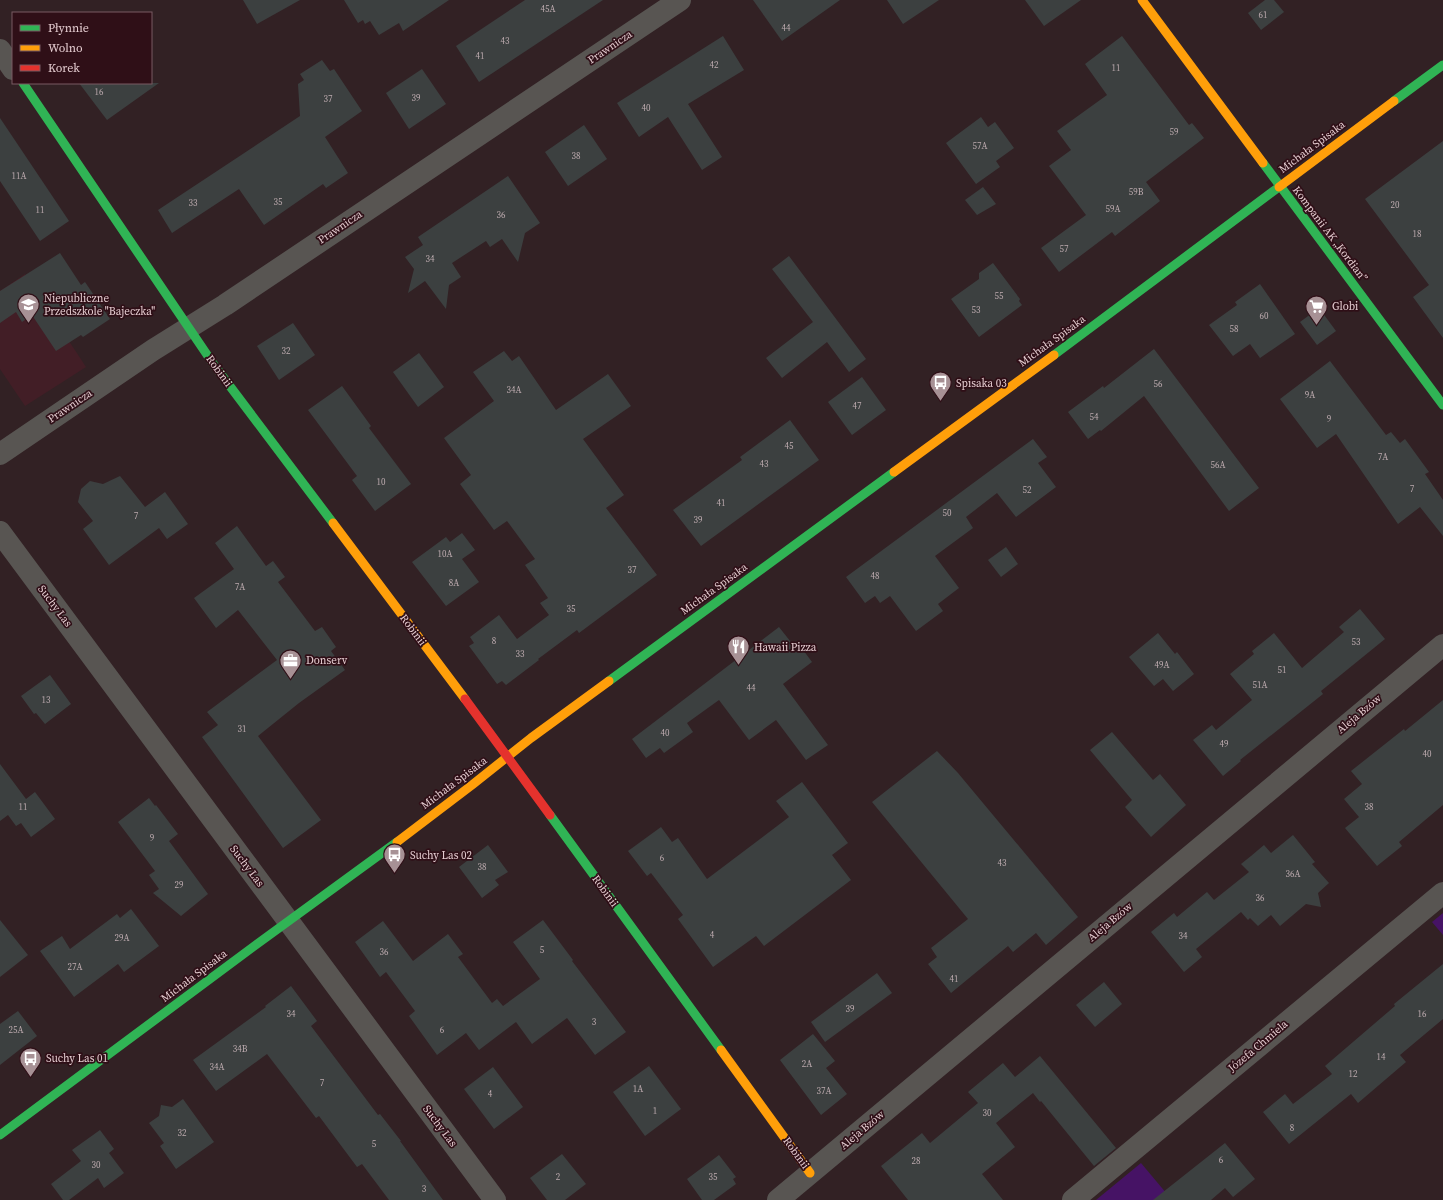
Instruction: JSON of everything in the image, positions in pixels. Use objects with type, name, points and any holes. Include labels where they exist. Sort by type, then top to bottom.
[{"type":"street","name":"Prawnicza","points":[[0,454],[153,350],[189,328],[680,0]]},
{"type":"street","name":"Kompanii AK „Kordian”","points":[[1142,0],[1443,405]]},
{"type":"street","points":[[0,50],[12,68]]},
{"type":"street","name":"Michała Spisaka","points":[[0,1135],[484,777],[544,729],[1122,305],[1443,65]]},
{"type":"street","name":"Robinii","points":[[23,84],[214,365],[508,757],[810,1173]]},
{"type":"street","name":"Suchy Las","points":[[0,532],[495,1200]]},
{"type":"street","name":"Aleja Bzów","points":[[778,1200],[1443,644]]},
{"type":"street","name":"Józefa Chmiela","points":[[1073,1200],[1443,892]]},
{"type":"shaded area","name":"Niepubliczne Przedszkole \"Bajeczka\"","points":[[25,274],[86,367],[25,406],[0,369],[0,291]]},
{"type":"shaded area","points":[[1443,913],[1443,935],[1432,922]]},
{"type":"shaded area","points":[[1141,1163],[1172,1200],[1096,1200]]},
{"type":"building","points":[[243,0],[300,0],[257,24]]},
{"type":"building","points":[[344,0],[449,0],[403,31],[399,23],[379,35],[370,21],[365,24],[363,20],[358,23]]},
{"type":"building","points":[[525,0],[603,0],[479,82],[456,46]]},
{"type":"building","points":[[753,0],[840,0],[782,41]]},
{"type":"building","points":[[887,0],[939,0],[903,24]]},
{"type":"building","points":[[1025,0],[1081,0],[1044,26]]},
{"type":"building","points":[[1265,0],[1274,0],[1284,12],[1261,30],[1248,13]]},
{"type":"building","points":[[723,36],[744,70],[688,104],[722,157],[702,170],[668,117],[639,137],[617,103]]},
{"type":"building","points":[[1122,36],[1189,125],[1192,123],[1204,138],[1146,182],[1160,201],[1115,236],[1112,232],[1059,272],[1041,248],[1086,215],[1049,166],[1071,150],[1057,131],[1107,95],[1085,64]]},
{"type":"building","points":[[322,60],[330,71],[334,69],[362,111],[325,137],[348,173],[326,188],[323,184],[264,225],[239,189],[172,233],[158,210],[300,116],[298,84],[304,80],[300,74]]},
{"type":"building","points":[[422,69],[446,104],[409,129],[386,93]]},
{"type":"building","points":[[159,83],[107,120],[80,84]]},
{"type":"building","points":[[981,117],[988,127],[995,122],[1014,148],[996,161],[1000,167],[976,184],[946,143]]},
{"type":"building","points":[[0,118],[69,221],[40,241],[0,181]]},
{"type":"building","points":[[584,125],[607,159],[568,186],[545,152]]},
{"type":"building","points":[[1443,141],[1443,338],[1413,297],[1429,285],[1365,199]]},
{"type":"building","points":[[508,176],[540,223],[525,233],[518,262],[502,239],[490,247],[486,241],[452,263],[461,277],[449,285],[446,309],[425,281],[408,293],[414,269],[405,257],[423,245],[418,237]]},
{"type":"building","points":[[983,187],[996,204],[977,215],[965,200]]},
{"type":"building","points":[[60,253],[81,285],[85,282],[110,319],[83,337],[81,335],[56,351],[32,315],[22,322],[16,312],[0,323],[0,291]]},
{"type":"building","points":[[789,256],[866,359],[849,372],[827,342],[782,378],[766,358],[813,322],[772,269]]},
{"type":"building","points":[[993,263],[1020,299],[1019,301],[1022,305],[979,337],[951,299],[979,279],[979,273]]},
{"type":"building","points":[[1260,284],[1295,334],[1260,358],[1250,344],[1233,356],[1209,325],[1237,305],[1235,302]]},
{"type":"building","points":[[1319,308],[1336,331],[1317,345],[1300,322]]},
{"type":"building","points":[[293,323],[315,355],[279,380],[257,346]]},
{"type":"building","points":[[1154,349],[1259,488],[1229,511],[1144,396],[1101,431],[1100,430],[1088,439],[1068,412],[1103,386],[1104,388]]},
{"type":"building","points":[[504,351],[512,361],[519,356],[556,410],[608,374],[631,406],[583,439],[624,495],[606,508],[657,575],[579,633],[577,630],[506,685],[502,681],[497,684],[469,646],[474,643],[470,637],[499,615],[517,639],[549,615],[540,603],[548,598],[525,565],[535,559],[507,521],[494,530],[460,484],[471,475],[444,438],[494,401],[473,372]]},
{"type":"building","points":[[419,353],[444,387],[418,407],[393,372]]},
{"type":"building","points":[[1330,361],[1386,435],[1391,432],[1400,443],[1405,439],[1429,472],[1425,474],[1443,500],[1443,536],[1420,507],[1398,524],[1336,434],[1317,448],[1280,399]]},
{"type":"building","points":[[862,377],[886,410],[852,435],[828,402]]},
{"type":"building","points":[[342,386],[371,426],[369,428],[411,484],[375,511],[352,480],[357,476],[308,410]]},
{"type":"building","points":[[790,420],[819,460],[701,546],[673,510],[742,460],[740,457]]},
{"type":"building","points":[[1033,439],[1047,457],[1038,463],[1056,487],[1016,517],[997,493],[966,517],[973,528],[935,556],[959,588],[938,604],[943,611],[916,631],[890,596],[880,603],[875,596],[865,603],[846,577]]},
{"type":"building","points":[[120,476],[145,507],[165,492],[188,524],[167,539],[159,528],[109,565],[83,529],[93,521],[78,502],[81,489],[90,481],[103,484]]},
{"type":"building","points":[[237,526],[266,566],[273,561],[285,577],[278,582],[315,631],[322,627],[336,647],[331,651],[345,670],[299,703],[258,736],[321,820],[283,848],[202,737],[218,725],[207,712],[277,660],[238,610],[216,628],[194,598],[234,569],[215,543]]},
{"type":"building","points":[[462,533],[475,550],[462,559],[479,582],[446,606],[412,562],[446,537],[450,542]]},
{"type":"building","points":[[1006,547],[1018,564],[1001,577],[988,560]]},
{"type":"building","points":[[1360,609],[1385,639],[1321,691],[1323,694],[1240,760],[1241,761],[1223,776],[1193,740],[1212,725],[1216,730],[1252,700],[1230,674],[1254,654],[1252,651],[1274,633],[1302,668],[1344,632],[1339,627]]},
{"type":"building","points":[[779,627],[794,646],[798,643],[812,662],[783,684],[828,745],[806,760],[776,720],[749,740],[719,700],[687,723],[693,732],[664,753],[660,748],[646,758],[632,739]]},
{"type":"building","points":[[1158,633],[1175,654],[1177,652],[1194,674],[1173,691],[1163,679],[1154,686],[1129,657]]},
{"type":"building","points":[[50,675],[71,704],[45,724],[36,713],[34,714],[21,696]]},
{"type":"building","points":[[1443,700],[1443,805],[1399,842],[1402,846],[1377,866],[1345,828],[1359,817],[1344,799],[1362,784],[1351,771],[1404,729],[1405,731]]},
{"type":"building","points":[[1112,732],[1153,780],[1160,774],[1186,805],[1151,837],[1125,807],[1132,800],[1090,750]]},
{"type":"building","points":[[937,751],[958,773],[1078,917],[1046,945],[1036,933],[1013,952],[1008,946],[951,993],[928,964],[937,957],[931,948],[968,919],[872,802]]},
{"type":"building","points":[[0,764],[26,799],[35,792],[55,819],[31,837],[21,823],[16,826],[8,815],[0,821]]},
{"type":"building","points":[[802,782],[848,843],[832,855],[851,880],[764,946],[756,936],[713,967],[678,919],[683,915],[651,873],[647,876],[628,851],[661,827],[672,842],[678,838],[707,879],[789,817],[776,801]]},
{"type":"building","points":[[149,798],[178,834],[169,841],[208,894],[181,916],[153,893],[159,889],[149,875],[155,871],[118,822]]},
{"type":"building","points":[[1293,835],[1315,862],[1312,864],[1329,883],[1318,893],[1321,907],[1306,904],[1280,926],[1271,915],[1258,926],[1250,918],[1248,920],[1241,912],[1196,949],[1202,957],[1184,972],[1151,932],[1174,913],[1177,917],[1207,892],[1214,900],[1249,872],[1241,864],[1264,845],[1271,853]]},
{"type":"building","points":[[488,845],[508,872],[495,880],[499,885],[482,898],[459,867]]},
{"type":"building","points":[[131,909],[159,946],[124,972],[118,964],[74,997],[40,951],[62,936],[70,949],[117,914],[120,918]]},
{"type":"building","points":[[0,920],[28,955],[0,977]]},
{"type":"building","points":[[543,920],[626,1032],[595,1055],[567,1018],[532,1044],[516,1022],[479,1050],[466,1033],[437,1055],[409,1016],[415,1011],[386,972],[380,977],[355,942],[383,921],[413,961],[448,934],[463,954],[458,957],[492,1003],[497,999],[503,1006],[540,979],[513,942]]},
{"type":"building","points":[[1443,964],[1443,1019],[1400,1055],[1406,1062],[1358,1103],[1351,1094],[1289,1144],[1263,1112],[1285,1094],[1293,1104],[1332,1074],[1325,1066],[1395,1006],[1394,1004]]},
{"type":"building","points":[[877,973],[892,993],[825,1042],[811,1022]]},
{"type":"building","points":[[1104,982],[1122,1004],[1095,1027],[1076,1005]]},
{"type":"building","points":[[291,986],[317,1021],[311,1026],[378,1115],[380,1114],[401,1141],[443,1200],[389,1200],[362,1164],[357,1167],[319,1116],[316,1118],[267,1054],[216,1091],[193,1060],[266,1007],[265,1006]]},
{"type":"building","points":[[18,1011],[37,1036],[0,1065],[0,1024]]},
{"type":"building","points":[[813,1034],[835,1061],[826,1068],[847,1094],[821,1115],[780,1060]]},
{"type":"building","points":[[1040,1056],[1116,1148],[1094,1166],[1033,1093],[996,1123],[1015,1147],[982,1174],[1003,1200],[908,1200],[881,1166],[922,1133],[930,1143],[978,1103],[968,1092],[1003,1063],[1015,1077]]},
{"type":"building","points":[[649,1066],[681,1109],[645,1136],[613,1092]]},
{"type":"building","points":[[493,1067],[523,1107],[494,1129],[464,1089]]},
{"type":"building","points":[[183,1099],[214,1142],[176,1169],[160,1146],[164,1143],[149,1123],[159,1116],[161,1105],[172,1107]]},
{"type":"building","points":[[100,1130],[114,1149],[109,1153],[124,1173],[104,1188],[98,1178],[69,1200],[63,1200],[51,1184],[81,1161],[72,1150]]},
{"type":"building","points":[[1225,1143],[1255,1179],[1233,1197],[1225,1188],[1211,1200],[1153,1200]]},
{"type":"building","points":[[562,1154],[586,1184],[565,1200],[547,1200],[530,1178]]},
{"type":"building","points":[[719,1155],[736,1177],[733,1179],[736,1184],[714,1200],[702,1200],[687,1179]]},
{"type":"traffic: fast","points":[[1394,101],[1443,65]]},
{"type":"traffic: fast","points":[[24,84],[214,365],[333,523]]},
{"type":"traffic: fast","points":[[1263,163],[1443,405]]},
{"type":"traffic: fast","points":[[1054,355],[1279,187]]},
{"type":"traffic: fast","points":[[609,681],[894,472]]},
{"type":"traffic: fast","points":[[550,815],[721,1050]]},
{"type":"traffic: fast","points":[[0,1135],[397,842]]},
{"type":"traffic: slow","points":[[1142,0],[1263,163]]},
{"type":"traffic: slow","points":[[1279,187],[1394,101]]},
{"type":"traffic: slow","points":[[894,472],[1054,355]]},
{"type":"traffic: slow","points":[[333,523],[465,699]]},
{"type":"traffic: slow","points":[[397,842],[531,738],[609,681]]},
{"type":"traffic: slow","points":[[721,1050],[810,1173]]},
{"type":"traffic: jam","points":[[465,699],[550,815]]},
{"type":"place","name":"Niepubliczne Przedszkole \"Bajeczka\"","points":[[29,324]]},
{"type":"place","name":"Globi","points":[[1317,326]]},
{"type":"place","name":"Spisaka 03","points":[[940,402]]},
{"type":"place","name":"Hawaii Pizza","points":[[738,666]]},
{"type":"place","name":"Donserv","points":[[291,680]]},
{"type":"place","name":"Suchy Las 02","points":[[394,874]]},
{"type":"place","name":"Suchy Las 01","points":[[30,1078]]}]
